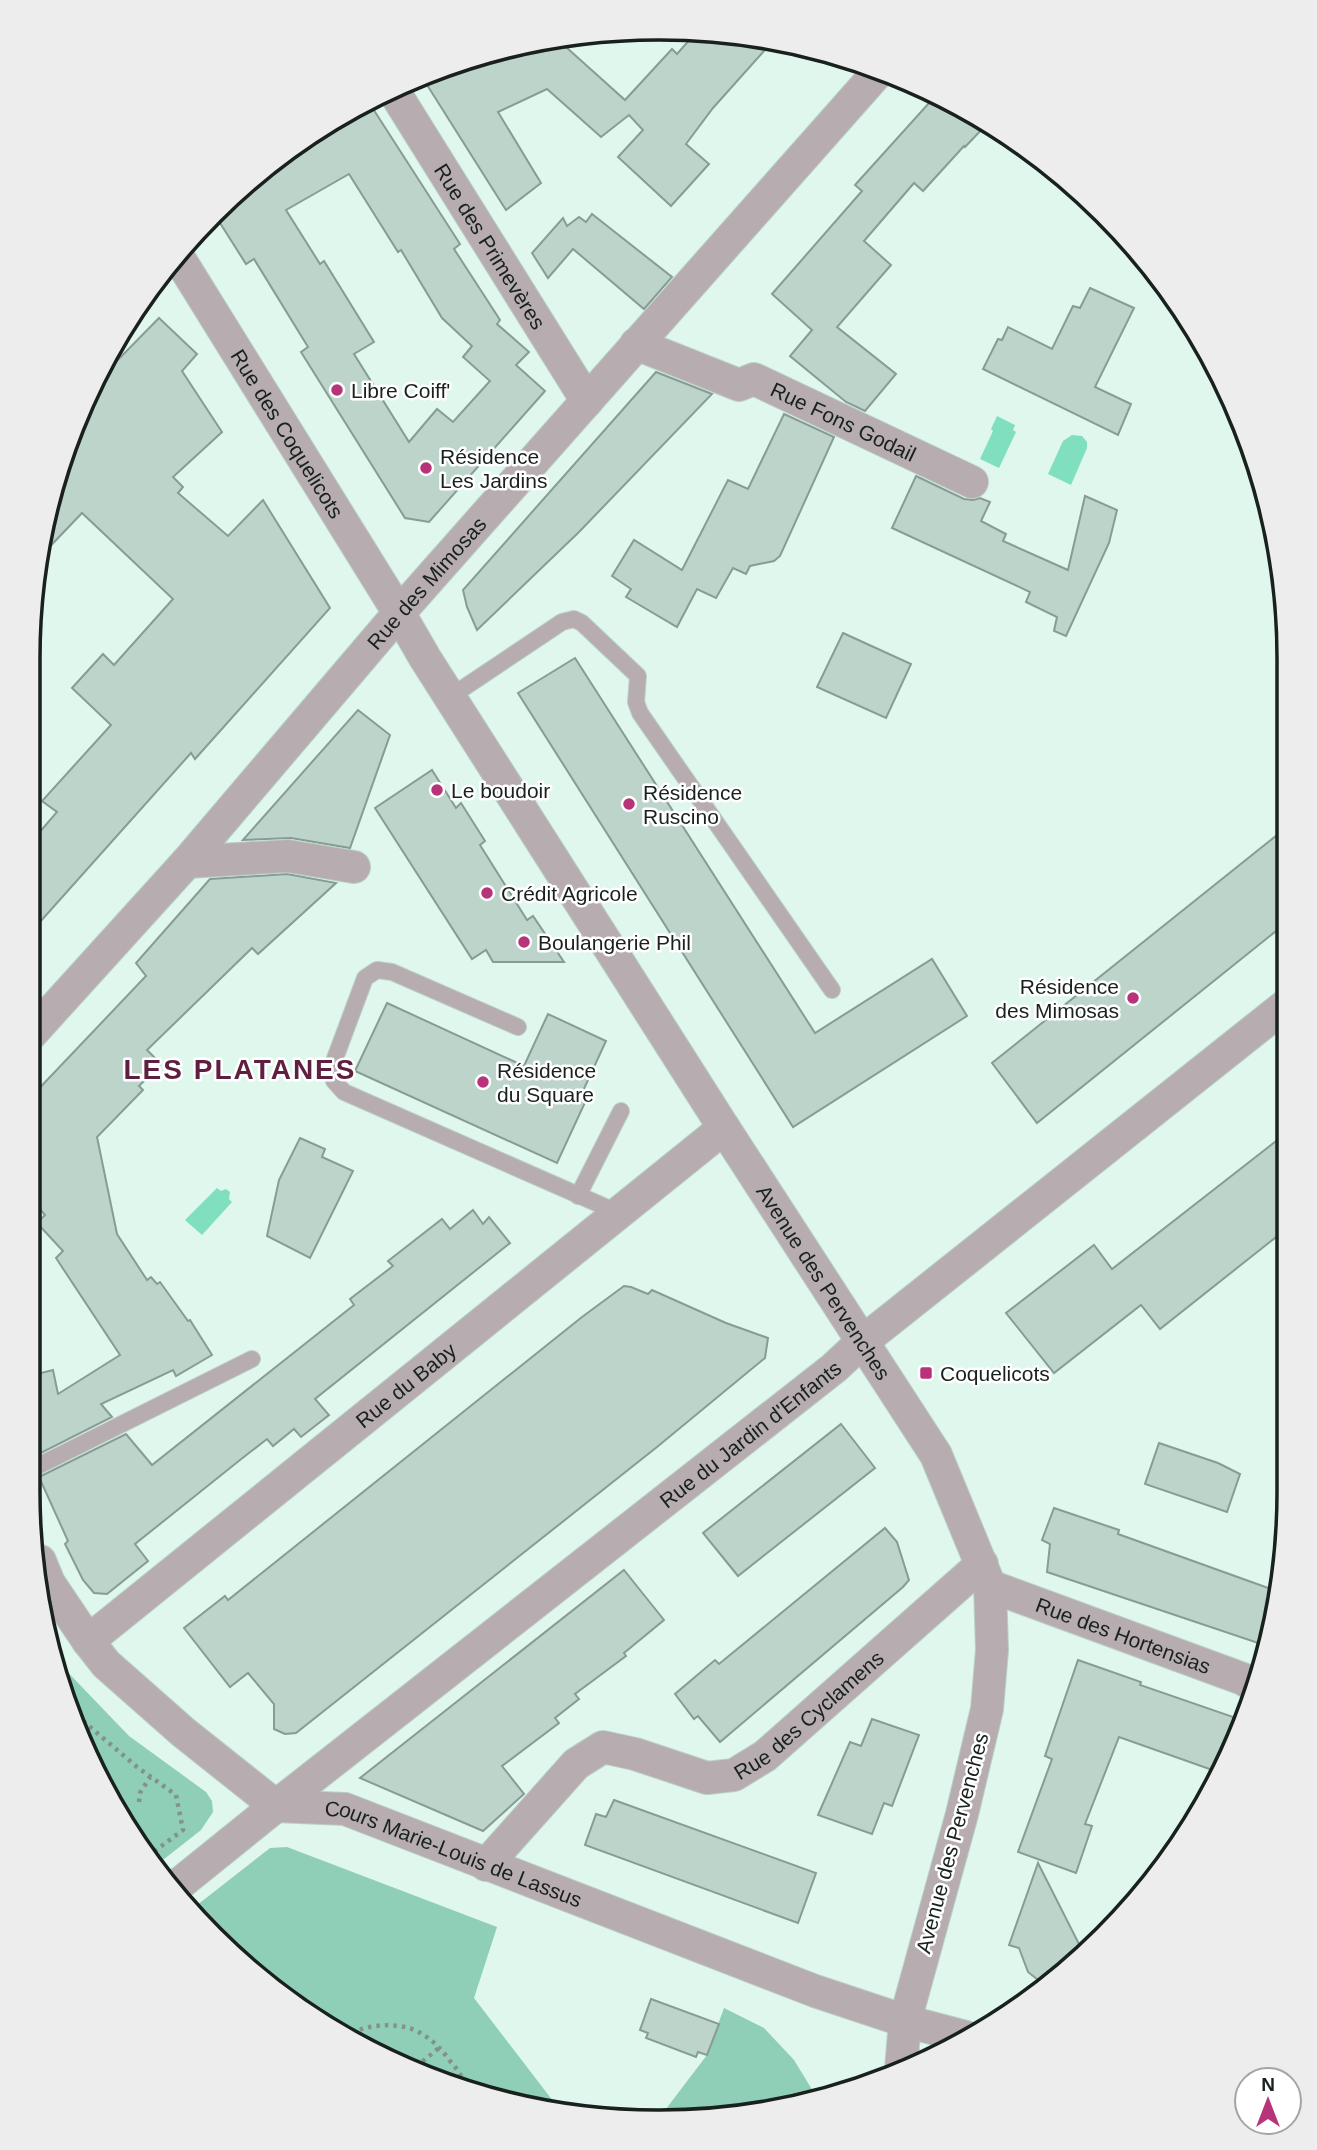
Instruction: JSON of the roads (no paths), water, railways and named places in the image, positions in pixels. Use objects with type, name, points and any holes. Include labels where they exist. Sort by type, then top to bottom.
[{"type":"street","name":"Rue des Mimosas","points":[[40,1024],[187,862],[400,613],[872,79]]},
{"type":"street","name":"Rue des Primevères","points":[[398,98],[587,401]]},
{"type":"street","name":"Rue des Coquelicots","points":[[183,264],[400,613]]},
{"type":"street","name":"Rue Fons Godail","points":[[636,344],[739,385],[754,379],[972,482]]},
{"type":"street","name":"Avenue des Pervenches","points":[[400,613],[450,698],[936,1455],[986,1575],[992,1650],[987,1709],[962,1814],[905,2021]]},
{"type":"street","points":[[187,862],[288,856],[354,867]]},
{"type":"street","name":"Rue du Jardin d'Enfants","points":[[180,1883],[276,1805],[802,1394],[862,1342],[1277,1012]]},
{"type":"street","name":"Rue du Baby","points":[[88,1641],[724,1128]]},
{"type":"street","name":"Rue des Hortensias","points":[[986,1575],[1247,1681]]},
{"type":"street","name":"Rue des Cyclamens","points":[[486,1865],[576,1764],[603,1747],[635,1754],[707,1778],[734,1775],[765,1756],[986,1575]]},
{"type":"street","points":[[47,1581],[106,1664],[183,1732],[276,1805]]},
{"type":"street","name":"Cours Marie-Louis de Lassus","points":[[276,1805],[345,1809],[815,1992],[955,2034]]},
{"type":"street","points":[[902,2060],[905,2021]]},
{"type":"lane","points":[[450,698],[562,622],[574,619],[582,623],[638,676],[636,702],[640,713],[832,990]]},
{"type":"lane","points":[[518,1027],[392,972],[377,970],[365,978],[331,1069],[334,1081],[344,1092],[619,1213]]},
{"type":"lane","points":[[578,1195],[621,1111]]},
{"type":"lane","points":[[40,1465],[252,1359]]},
{"type":"place","name":"Libre Coiff'","points":[[337,390]]},
{"type":"place","name":"Résidence Les Jardins","points":[[426,468]]},
{"type":"place","name":"Le boudoir","points":[[437,790]]},
{"type":"place","name":"Résidence Ruscino","points":[[629,804]]},
{"type":"place","name":"Crédit Agricole","points":[[487,893]]},
{"type":"place","name":"Boulangerie Phil","points":[[524,942]]},
{"type":"place","name":"Résidence des Mimosas","points":[[1133,998]]},
{"type":"place","name":"Résidence du Square","points":[[483,1082]]},
{"type":"place","name":"Coquelicots","points":[[926,1373]]},
{"type":"district","name":"LES PLATANES","points":[[240,1069]]}]
